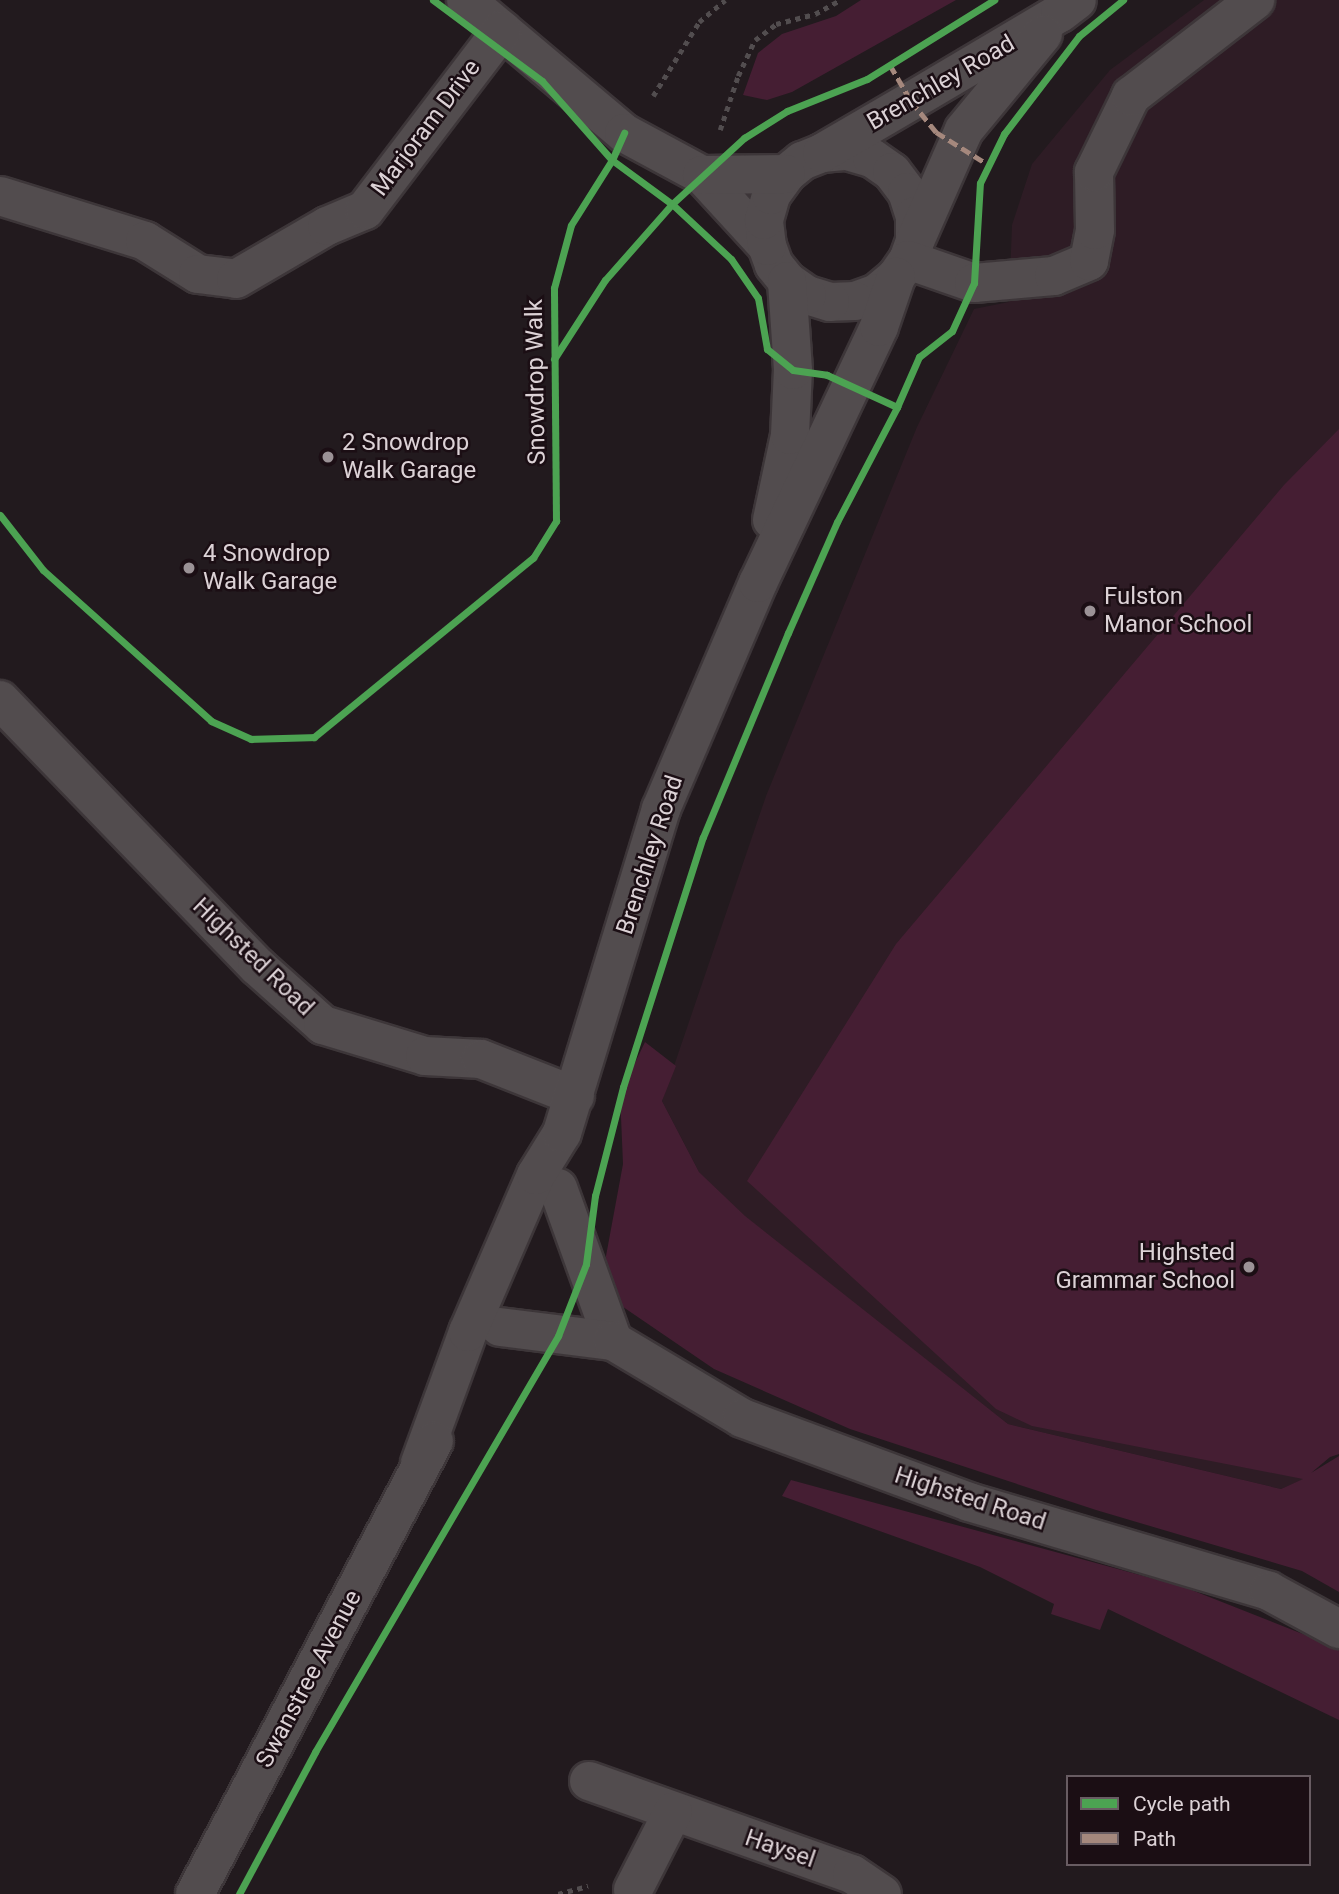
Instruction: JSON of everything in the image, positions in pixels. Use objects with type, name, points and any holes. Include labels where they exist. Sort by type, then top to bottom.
[{"type":"street","points":[[466,0],[624,133],[702,176],[767,246]]},
{"type":"street","points":[[906,260],[974,283],[1054,276],[1089,261],[1095,230],[1094,172],[1131,96],[1255,0]]},
{"type":"street","name":"Brenchley Road","points":[[484,1330],[493,1279],[536,1175],[562,1133],[575,1096],[661,809],[758,583],[858,373],[964,130],[1069,7]]},
{"type":"street","name":"Brenchley Road","points":[[822,153],[1069,7]]},
{"type":"street","name":"Marjoram Drive","points":[[0,196],[145,242],[198,274],[236,279],[327,226],[365,210],[502,30]]},
{"type":"street","points":[[847,151],[872,158],[892,172],[907,192],[915,216],[906,260],[877,293],[855,301],[830,302],[807,295],[787,281],[774,265],[767,246],[764,220],[771,195],[786,174],[802,161],[822,153],[847,151]]},
{"type":"street","points":[[702,176],[786,174]]},
{"type":"street","name":"Brenchley Road","points":[[758,583],[790,435],[793,370],[787,281]]},
{"type":"street","name":"Highsted Road","points":[[4,709],[257,966],[323,1025],[425,1056],[481,1059],[575,1096]]},
{"type":"street","name":"Brenchley Road","points":[[484,1330],[558,1188],[562,1133]]},
{"type":"street","points":[[558,1188],[613,1341]]},
{"type":"street","name":"Highsted Road","points":[[484,1330],[613,1341],[742,1418],[969,1502],[1269,1591],[1339,1629]]},
{"type":"street","name":"Swanstree Avenue","points":[[195,1894],[420,1463],[484,1330]]},
{"type":"street","name":"Haysel","points":[[589,1781],[852,1874],[882,1894]]},
{"type":"street","points":[[633,1890],[673,1812]]},
{"type":"path","points":[[624,133],[665,82],[699,22],[725,0]]},
{"type":"path","points":[[702,176],[755,40],[776,24],[816,14],[840,0]]},
{"type":"shaded area","points":[[861,0],[956,0],[792,92],[767,100],[743,95],[758,53],[782,34],[836,16]]},
{"type":"shaded area","name":"Fulston Manor School","points":[[1204,0],[1339,0],[1339,1454],[1330,1457],[1304,1479],[1281,1489],[1008,1424],[751,1223],[699,1172],[662,1101],[766,796],[917,427],[974,309],[1009,302],[1012,225],[1032,164],[1110,70]]},
{"type":"shaded area","points":[[1339,429],[1339,1454],[1330,1457],[1311,1473],[1339,1456],[1339,1592],[1302,1571],[1096,1510],[850,1429],[714,1369],[607,1296],[606,1256],[623,1164],[620,1094],[645,1042],[676,1066],[662,1101],[699,1172],[745,1216],[1008,1424],[1281,1489],[1303,1479],[1032,1426],[996,1409],[747,1181],[896,944],[1284,485]]},
{"type":"shaded area","points":[[791,1480],[1184,1587],[1333,1646],[1339,1649],[1339,1720],[1108,1609],[1100,1630],[1051,1614],[1054,1604],[980,1567],[782,1496]]},
{"type":"marked path","points":[[890,65],[911,101],[936,132],[989,165]]},
{"type":"cycle path","points":[[433,0],[542,81],[612,160],[672,204],[731,259],[758,298],[767,349],[793,370],[827,375],[897,407]]},
{"type":"cycle path","name":"Snowdrop Walk","points":[[554,359],[605,280],[672,204],[744,138],[787,111],[867,79],[994,0]]},
{"type":"cycle path","points":[[239,1894],[315,1752],[558,1336],[586,1264],[595,1196],[623,1087],[703,837],[788,633],[837,522],[897,407],[919,357],[952,331],[974,283],[980,183],[1004,134],[1079,36],[1123,0]]},
{"type":"cycle path","name":"Snowdrop Walk","points":[[0,515],[43,570],[211,721],[251,739],[314,737],[533,558],[556,521],[554,288],[571,225],[612,160],[624,133]]},
{"type":"place","name":"2 Snowdrop Walk Garage","points":[[328,457]]},
{"type":"place","name":"4 Snowdrop Walk Garage","points":[[189,568]]},
{"type":"place","name":"Fulston Manor School","points":[[1090,611]]},
{"type":"place","name":"Highsted Grammar School","points":[[1249,1267]]}]
